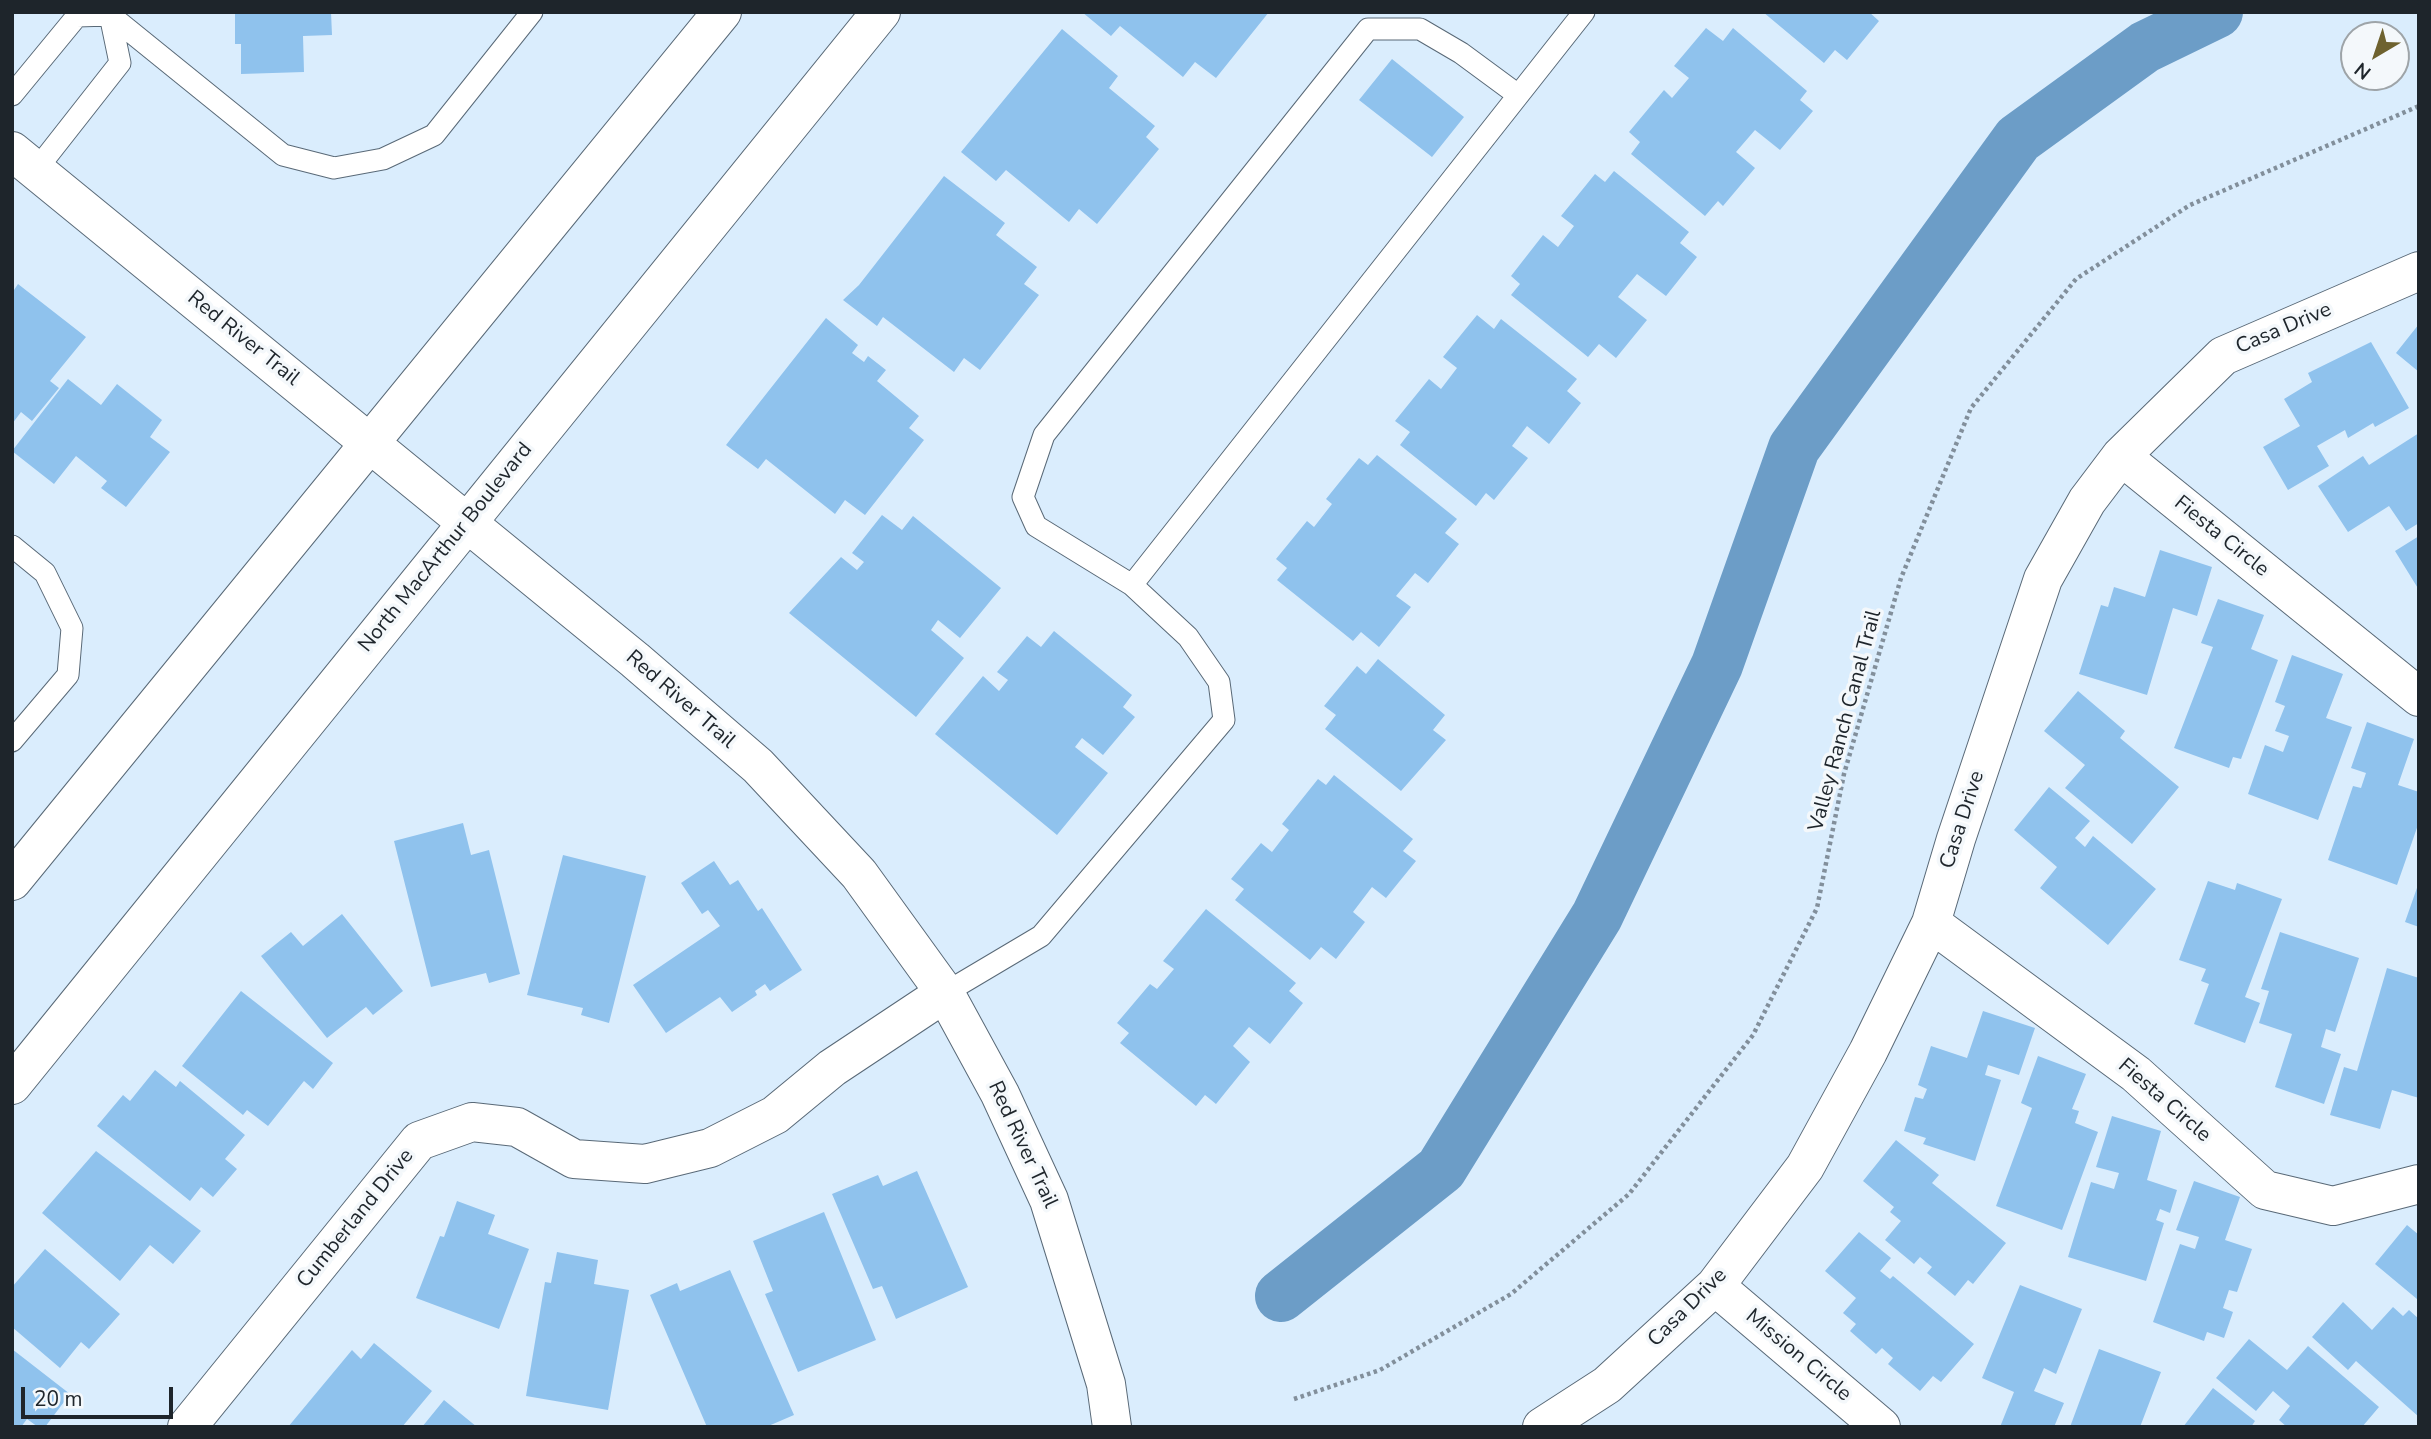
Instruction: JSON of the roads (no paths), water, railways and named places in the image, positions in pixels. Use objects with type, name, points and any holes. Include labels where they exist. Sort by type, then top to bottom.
[{"type":"street","points":[[12,881],[722,12]]},
{"type":"street","name":"North MacArthur Boulevard","points":[[12,1085],[881,12]]},
{"type":"street","name":"Red River Trail","points":[[24,161],[635,660],[758,766],[859,874],[945,993],[1000,1094],[1049,1200],[1106,1384],[1112,1427]]},
{"type":"street","name":"Casa Drive","points":[[1542,1427],[1607,1385],[1715,1286],[1805,1167],[1868,1052],[1931,923],[1956,839],[2043,579],[2087,501],[2121,456],[2223,356],[2419,271]]},
{"type":"street","name":"Fiesta Circle","points":[[2121,456],[2419,697]]},
{"type":"street","name":"Fiesta Circle","points":[[1931,923],[2136,1074],[2265,1190],[2333,1206],[2419,1184]]},
{"type":"street","name":"Cumberland Drive","points":[[187,1427],[419,1141],[472,1122],[517,1127],[574,1159],[645,1164],[710,1149],[775,1115],[832,1068],[945,993]]},
{"type":"street","name":"Mission Circle","points":[[1715,1286],[1881,1427]]},
{"type":"lane","points":[[12,95],[77,16],[111,13],[283,155],[334,168],[383,159],[434,135],[532,12]]},
{"type":"lane","points":[[1132,585],[1584,12]]},
{"type":"lane","points":[[24,161],[120,63],[111,13]]},
{"type":"lane","points":[[945,993],[1041,936],[1224,720],[1219,682],[1188,637],[1132,585],[1036,526],[1023,496],[1044,435],[1368,29],[1420,29],[1461,53],[1518,95]]},
{"type":"lane","points":[[12,546],[45,573],[72,628],[68,675],[12,741]]},
{"type":"waterway","points":[[1281,1296],[1441,1169],[1597,916],[1717,665],[1794,448],[2018,139],[2145,47],[2217,12]]}]
